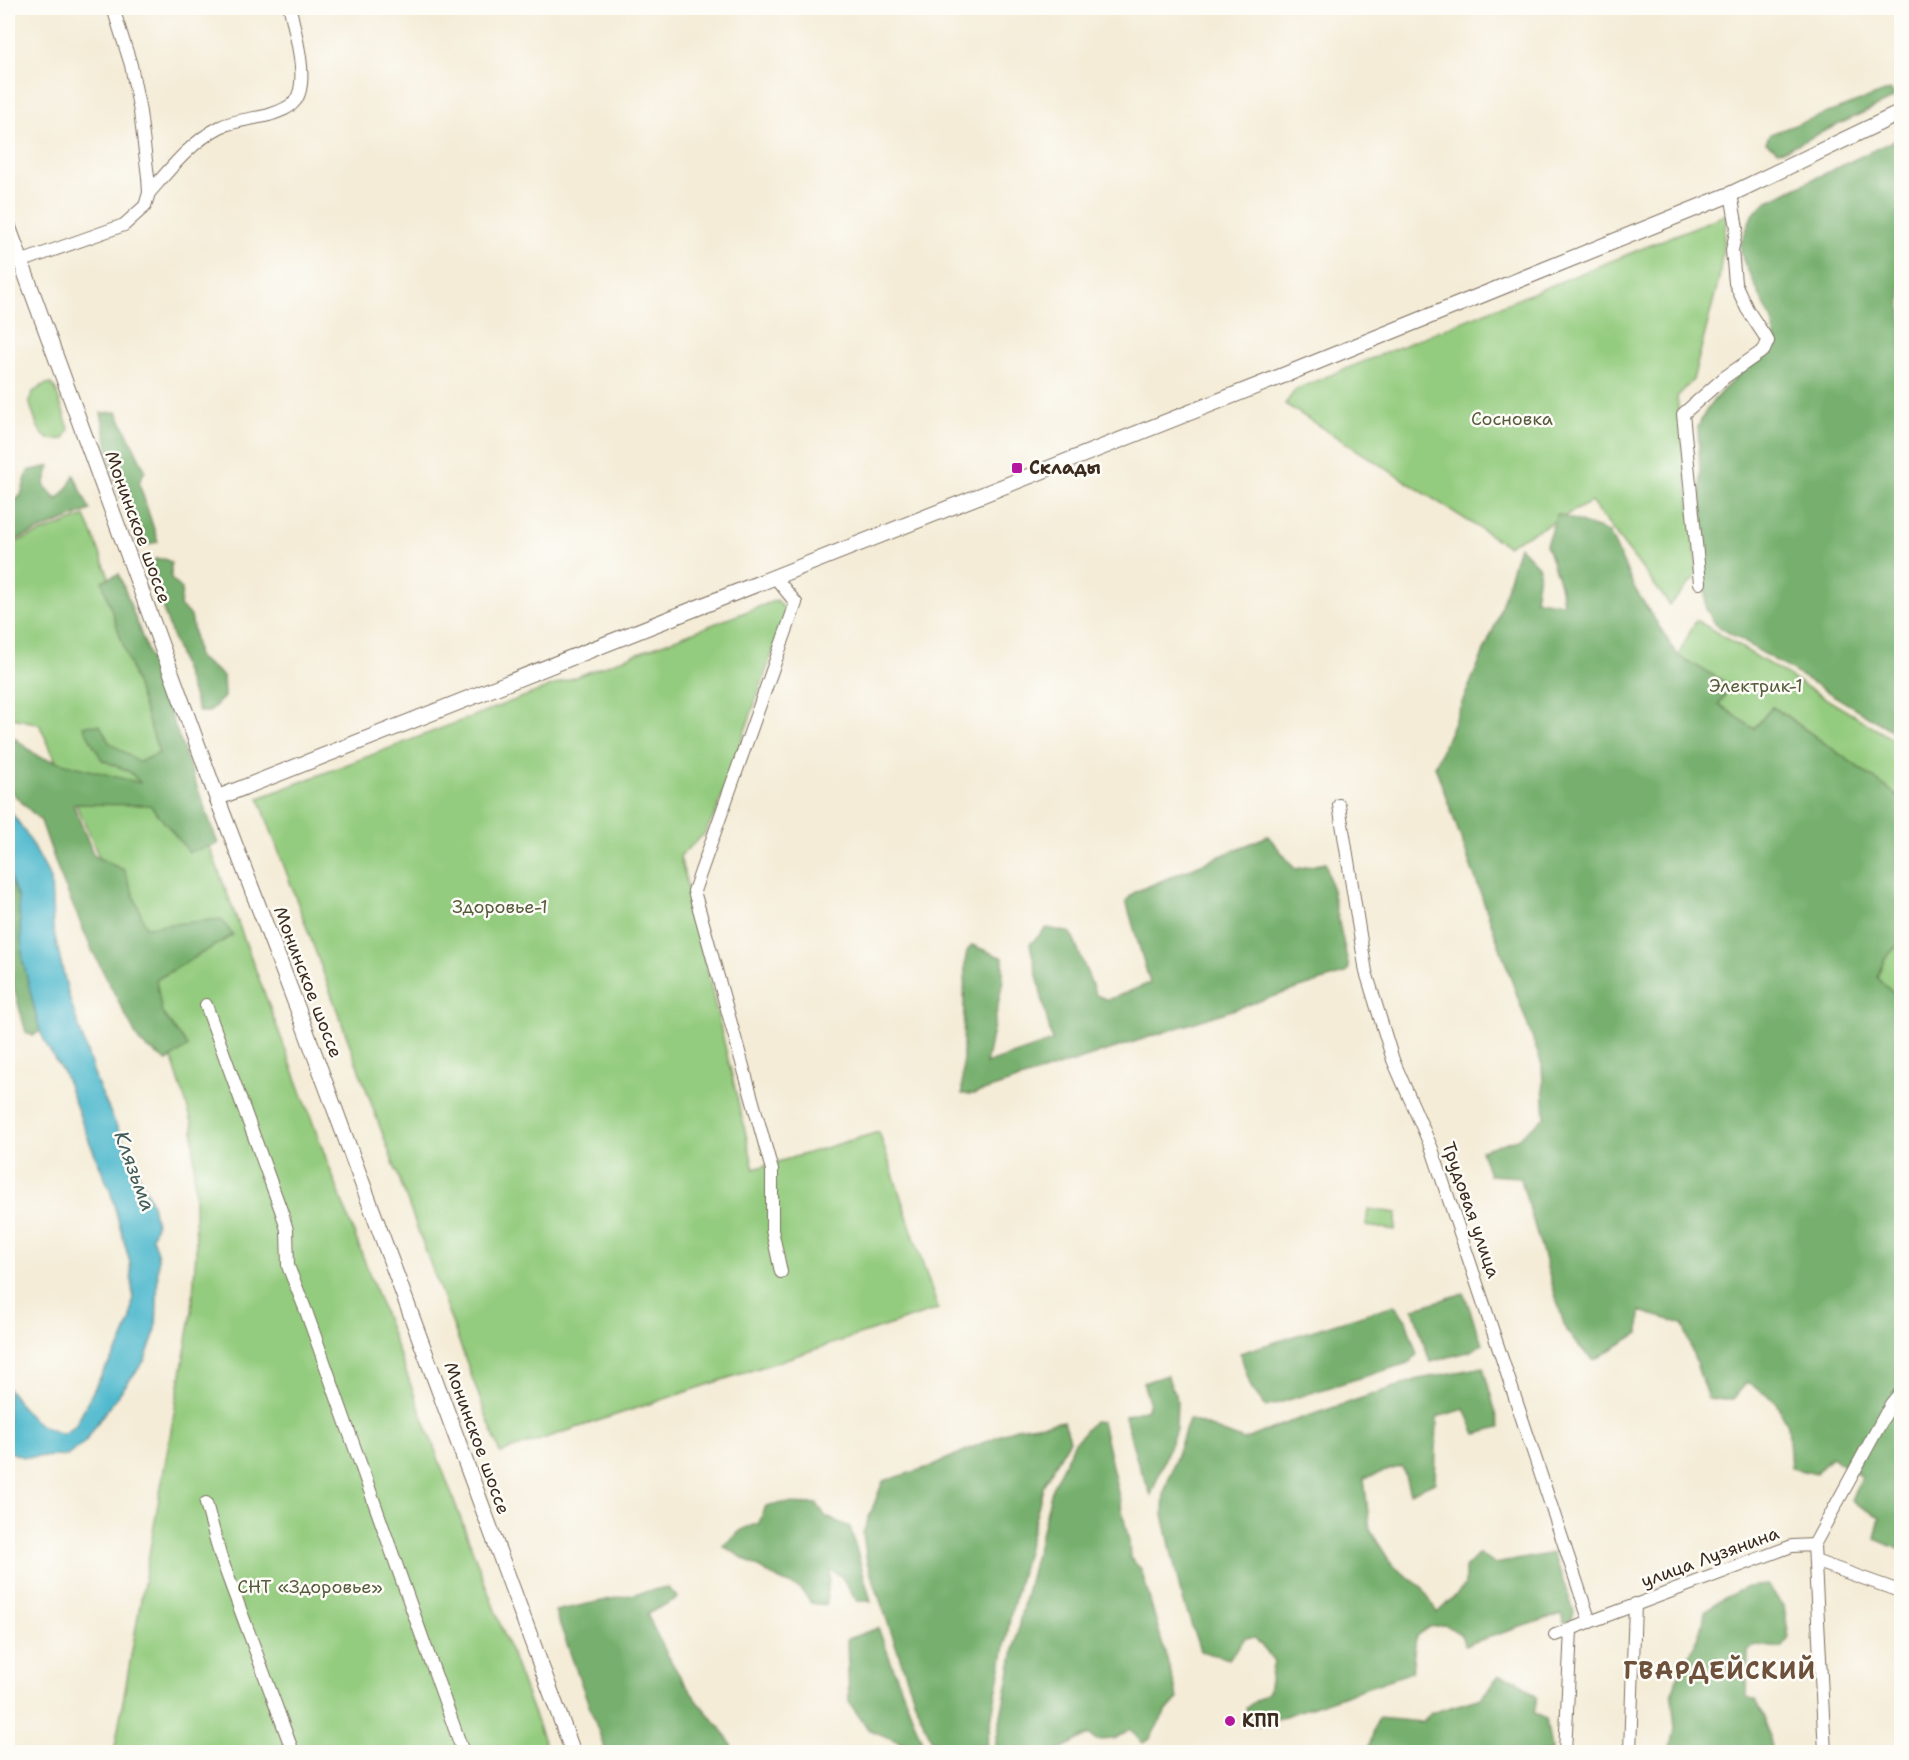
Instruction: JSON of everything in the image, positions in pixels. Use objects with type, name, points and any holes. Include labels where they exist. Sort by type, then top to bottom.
[{"type":"main road","points":[[217,798],[1277,378],[1731,194],[1902,112]]},
{"type":"main road","name":"Монинское шоссе","points":[[8,226],[217,798],[297,1007],[573,1752]]},
{"type":"street","points":[[20,262],[124,225],[145,206],[149,193],[140,112],[131,65],[113,8]]},
{"type":"street","points":[[149,193],[190,148],[207,135],[222,126],[272,114],[285,109],[294,102],[299,94],[301,83],[300,61],[290,8]]},
{"type":"street","points":[[1700,583],[1683,414],[1725,377],[1764,350],[1768,340],[1747,309],[1735,283],[1732,250],[1737,228],[1731,194]]},
{"type":"street","points":[[774,576],[796,603],[694,891],[772,1170],[772,1230],[781,1272]]},
{"type":"street","name":"Трудовая улица","points":[[1339,805],[1366,972],[1393,1060],[1432,1149],[1590,1622]]},
{"type":"street","points":[[206,1005],[282,1213],[286,1230],[286,1256],[291,1276],[306,1311],[463,1752]]},
{"type":"street","points":[[1825,1752],[1814,1545],[1902,1390]]},
{"type":"street","points":[[206,1503],[220,1555],[293,1752]]},
{"type":"street","name":"улица Лузянина","points":[[1555,1635],[1792,1546],[1814,1545]]},
{"type":"street","points":[[1815,1561],[1902,1592]]},
{"type":"street","points":[[1630,1752],[1635,1604]]},
{"type":"street","points":[[1565,1752],[1571,1630]]},
{"type":"green space","points":[[1890,90],[1894,94],[1892,99],[1785,150],[1778,151],[1766,142],[1770,134]]},
{"type":"green space","points":[[1901,137],[1901,736],[1716,625],[1706,609],[1698,427],[1704,414],[1721,392],[1775,346],[1773,323],[1743,260],[1740,246],[1752,215],[1766,202]]},
{"type":"green space","name":"Сосновка","points":[[1727,214],[1719,279],[1693,380],[1677,397],[1698,574],[1670,605],[1591,502],[1507,546],[1285,404],[1296,389]]},
{"type":"green space","points":[[45,384],[51,384],[55,388],[69,429],[64,439],[45,437],[38,428],[29,401],[33,392]]},
{"type":"green space","points":[[117,412],[145,470],[139,483],[158,542],[139,546],[115,481],[101,413]]},
{"type":"green space","points":[[50,466],[44,485],[57,500],[67,489],[74,475],[90,510],[8,543],[8,508],[21,495],[28,471]]},
{"type":"green space","points":[[1557,514],[1609,532],[1635,589],[1678,656],[1731,685],[1719,704],[1754,729],[1772,707],[1901,798],[1901,942],[1885,958],[1877,977],[1902,1002],[1901,1550],[1875,1539],[1880,1517],[1851,1501],[1861,1477],[1831,1457],[1816,1474],[1791,1468],[1788,1425],[1775,1401],[1747,1382],[1733,1399],[1708,1399],[1683,1324],[1640,1311],[1639,1333],[1594,1360],[1587,1355],[1566,1331],[1520,1177],[1489,1175],[1481,1150],[1517,1139],[1545,1117],[1542,1065],[1435,766],[1496,623],[1519,546],[1540,568],[1535,599],[1563,603],[1560,584],[1546,544]]},
{"type":"green space","name":"СНТ «Здоровье»","points":[[85,516],[548,1752],[114,1752],[192,1312],[196,1250],[193,1125],[143,967],[89,833],[39,724],[8,717],[8,545]]},
{"type":"green space","points":[[155,559],[171,562],[171,579],[182,589],[180,606],[191,616],[198,657],[223,676],[224,697],[209,712],[199,712],[157,592],[148,579]]},
{"type":"green space","points":[[119,574],[218,844],[189,852],[150,805],[73,804],[94,856],[124,870],[146,927],[221,919],[233,935],[156,980],[162,1013],[188,1046],[167,1061],[140,1043],[92,950],[60,875],[41,821],[8,789],[8,733],[39,757],[140,783],[130,772],[102,760],[83,726],[100,725],[109,742],[139,762],[159,753],[102,581]]},
{"type":"green space","name":"Здоровье-1","points":[[777,600],[787,612],[716,813],[704,834],[680,856],[754,1169],[879,1132],[938,1309],[500,1453],[259,798]]},
{"type":"green space","name":"Электрик-1","points":[[1696,620],[1901,744],[1901,798],[1772,707],[1754,729],[1719,704],[1731,686],[1678,656]]},
{"type":"green space","points":[[1268,836],[1295,869],[1326,863],[1349,968],[1346,973],[974,1094],[962,1094],[965,962],[967,951],[972,945],[1003,958],[1003,980],[986,1064],[1052,1041],[1030,944],[1047,928],[1071,933],[1096,995],[1108,1000],[1150,983],[1126,901],[1135,892]]},
{"type":"green space","points":[[8,872],[18,897],[23,961],[40,1031],[33,1036],[26,1032],[8,967]]},
{"type":"green space","points":[[1901,942],[1901,1002],[1877,977],[1885,958]]},
{"type":"green space","points":[[1368,1209],[1397,1213],[1395,1230],[1366,1226]]},
{"type":"green space","points":[[1464,1293],[1482,1344],[1471,1351],[1430,1362],[1413,1309]]},
{"type":"green space","points":[[1394,1305],[1406,1320],[1417,1354],[1411,1362],[1266,1407],[1251,1387],[1240,1353]]},
{"type":"green space","points":[[1483,1367],[1500,1428],[1476,1434],[1465,1409],[1437,1417],[1435,1482],[1410,1493],[1402,1466],[1364,1478],[1370,1530],[1392,1565],[1423,1588],[1437,1613],[1465,1586],[1465,1568],[1479,1554],[1495,1564],[1553,1553],[1574,1611],[1570,1621],[1564,1623],[1561,1614],[1465,1645],[1461,1635],[1446,1625],[1429,1627],[1416,1636],[1412,1672],[1256,1726],[1246,1708],[1268,1692],[1274,1661],[1255,1638],[1245,1638],[1229,1659],[1200,1651],[1180,1590],[1163,1514],[1164,1493],[1189,1419],[1244,1440],[1281,1425],[1419,1379]]},
{"type":"green space","points":[[1167,1375],[1177,1400],[1176,1429],[1151,1495],[1136,1457],[1125,1416],[1147,1409],[1149,1401],[1143,1383]]},
{"type":"green space","points":[[1064,1421],[1070,1440],[1044,1484],[1011,1614],[986,1747],[984,1752],[937,1752],[918,1710],[867,1562],[863,1533],[883,1481],[929,1467],[1016,1428]]},
{"type":"green space","points":[[1094,1421],[1102,1422],[1129,1541],[1130,1558],[1141,1569],[1178,1698],[1164,1714],[1149,1740],[1142,1743],[1130,1729],[1115,1739],[1096,1740],[1089,1734],[1056,1752],[994,1752],[1021,1614],[1053,1486],[1075,1442]]},
{"type":"green space","points":[[779,1503],[817,1504],[826,1517],[850,1527],[871,1601],[857,1601],[841,1576],[830,1570],[826,1605],[811,1603],[801,1589],[780,1580],[723,1546],[743,1529],[759,1523],[766,1506]]},
{"type":"green space","points":[[1767,1585],[1784,1607],[1789,1638],[1781,1648],[1756,1645],[1748,1651],[1747,1697],[1756,1700],[1765,1718],[1772,1752],[1670,1752],[1675,1729],[1672,1697],[1676,1680],[1698,1638],[1705,1611],[1724,1598],[1747,1587]]},
{"type":"green space","points":[[667,1587],[678,1598],[647,1614],[677,1671],[691,1693],[723,1732],[733,1752],[606,1752],[555,1611]]},
{"type":"green space","points":[[878,1628],[926,1752],[909,1752],[904,1744],[868,1729],[849,1702],[847,1639]]},
{"type":"green space","points":[[1499,1676],[1515,1679],[1537,1697],[1534,1713],[1546,1719],[1550,1752],[1367,1752],[1378,1718],[1422,1722],[1431,1713],[1481,1698]]},
{"type":"water","name":"Клязьма","points":[[8,808],[26,833],[51,879],[53,928],[69,997],[97,1083],[152,1204],[156,1225],[152,1237],[158,1256],[156,1329],[145,1360],[86,1441],[67,1456],[23,1457],[8,1451],[8,1388],[30,1417],[43,1427],[63,1434],[75,1426],[103,1372],[119,1348],[131,1319],[133,1297],[130,1263],[110,1190],[64,1074],[40,1031],[23,961],[18,898],[8,872]]},
{"type":"place","name":"Склады","points":[[1017,468]]},
{"type":"place","name":"КПП","points":[[1230,1721]]},
{"type":"district","name":"ГВАРДЕЙСКИЙ","points":[[1720,1671]]}]
